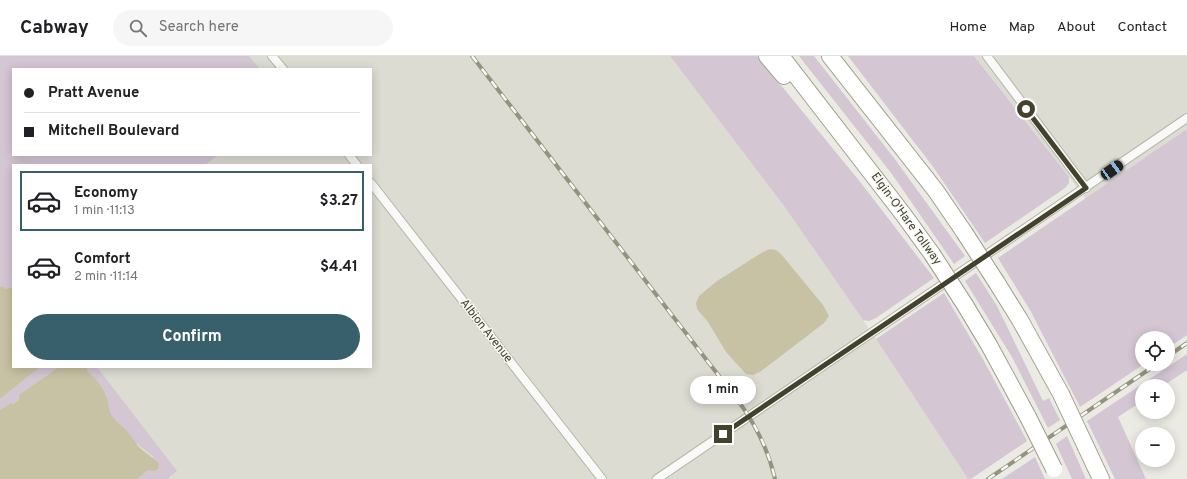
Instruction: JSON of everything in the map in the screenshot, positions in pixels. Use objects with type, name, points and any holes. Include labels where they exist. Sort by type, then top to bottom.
[{"type":"highway","points":[[767,56],[808,104],[852,146]]},
{"type":"highway","name":"Elgin-O'Hare Tollway","points":[[781,56],[852,146],[932,254],[989,345],[1028,417],[1056,474]]},
{"type":"highway","points":[[830,56],[936,191],[997,283],[1020,320],[1061,394],[1101,479]]},
{"type":"highway","points":[[836,56],[859,92]]},
{"type":"street","points":[[272,56],[282,68]]},
{"type":"street","points":[[987,56],[1086,188]]},
{"type":"street","points":[[657,479],[1187,118]]},
{"type":"street","name":"Albion Avenue","points":[[372,184],[602,479]]},
{"type":"shaded area","points":[[0,56],[670,56],[784,206],[876,339],[968,479],[0,479]]},
{"type":"shaded area","points":[[0,56],[249,56],[259,68],[12,68],[12,156],[217,156],[206,164],[12,164],[12,287],[6,289],[2,286],[0,287]]},
{"type":"shaded area","points":[[670,56],[757,56],[861,183],[934,278],[876,318],[869,321],[863,320],[784,206]]},
{"type":"shaded area","points":[[799,56],[814,56],[894,158],[965,256],[954,264],[892,174]]},
{"type":"shaded area","points":[[848,56],[974,56],[1069,177],[1069,183],[1065,188],[985,243],[934,168]]},
{"type":"shaded area","points":[[974,56],[1187,56],[1187,129],[1086,199]]},
{"type":"shaded area","points":[[1187,129],[1187,335],[1175,343],[1175,331],[1135,331],[1135,370],[1080,407],[1030,310],[998,258]]},
{"type":"shaded area","points":[[770,249],[776,250],[781,254],[823,305],[829,316],[824,323],[760,372],[753,375],[746,374],[726,352],[708,322],[697,309],[696,303],[699,296],[717,281]]},
{"type":"shaded area","points":[[976,273],[997,306],[1043,401],[1049,398],[1060,420],[1048,428],[1012,357],[965,281]]},
{"type":"shaded area","points":[[2,286],[6,289],[12,287],[12,368],[39,368],[0,399],[0,287]]},
{"type":"shaded area","points":[[944,293],[984,361],[1027,441],[971,479],[968,479],[876,339]]},
{"type":"shaded area","points":[[1187,354],[1187,370],[1174,379],[1150,379],[1162,371],[1175,371],[1175,362]]},
{"type":"shaded area","points":[[39,368],[58,368],[19,395],[19,400],[14,404],[11,403],[0,410],[0,399]]},
{"type":"shaded area","points":[[58,368],[87,368],[88,372],[97,380],[104,391],[108,401],[109,411],[113,417],[139,447],[159,464],[158,469],[154,471],[148,470],[137,479],[0,479],[0,410],[11,403],[14,404],[19,400],[19,395]]},
{"type":"shaded area","points":[[87,368],[98,368],[177,471],[167,479],[137,479],[148,469],[154,471],[153,456],[142,448],[116,423],[109,412],[100,385],[88,372]]},
{"type":"shaded area","points":[[1135,389],[1135,406],[1118,417],[1135,455],[1135,467],[1141,467],[1146,479],[1115,479],[1087,421]]},
{"type":"shaded area","points":[[1067,436],[1086,479],[1072,479],[1056,444]]},
{"type":"shaded area","points":[[1035,457],[1045,479],[1002,479]]},
{"type":"railway","points":[[472,56],[743,407],[765,446],[775,479]]},
{"type":"railway","points":[[1175,351],[1187,343]]},
{"type":"railway","points":[[988,479],[1147,371]]},
{"type":"route","points":[[723,434],[1086,188],[1026,109]]}]
